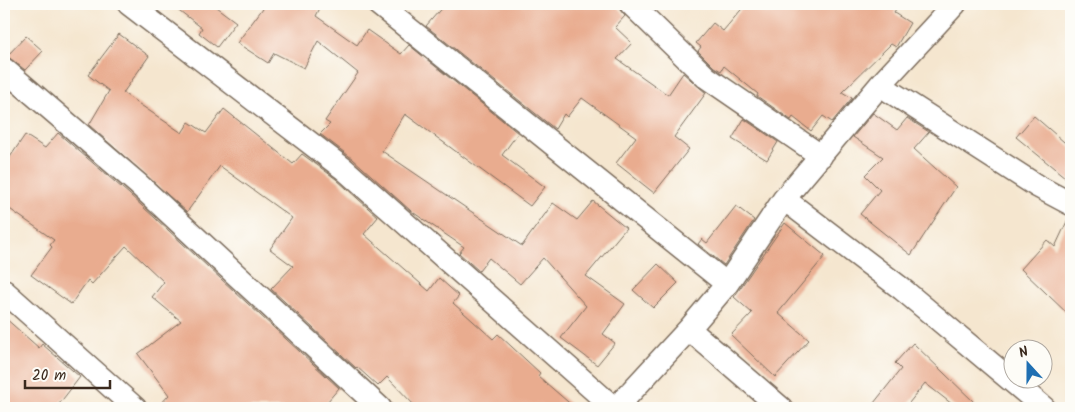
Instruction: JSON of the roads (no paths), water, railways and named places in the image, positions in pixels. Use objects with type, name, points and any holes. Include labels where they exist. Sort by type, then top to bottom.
[{"type":"street","points":[[129,4],[344,169],[615,408],[689,329],[727,284],[784,199],[880,85],[955,4]]},
{"type":"street","points":[[378,4],[727,284]]},
{"type":"street","points":[[631,4],[706,77],[821,156]]},
{"type":"street","points":[[4,69],[138,184],[380,408]]},
{"type":"street","points":[[880,85],[1038,186],[1071,204]]},
{"type":"street","points":[[784,199],[902,289],[1044,408]]},
{"type":"street","points":[[4,291],[136,408]]},
{"type":"street","points":[[689,329],[781,408]]}]
